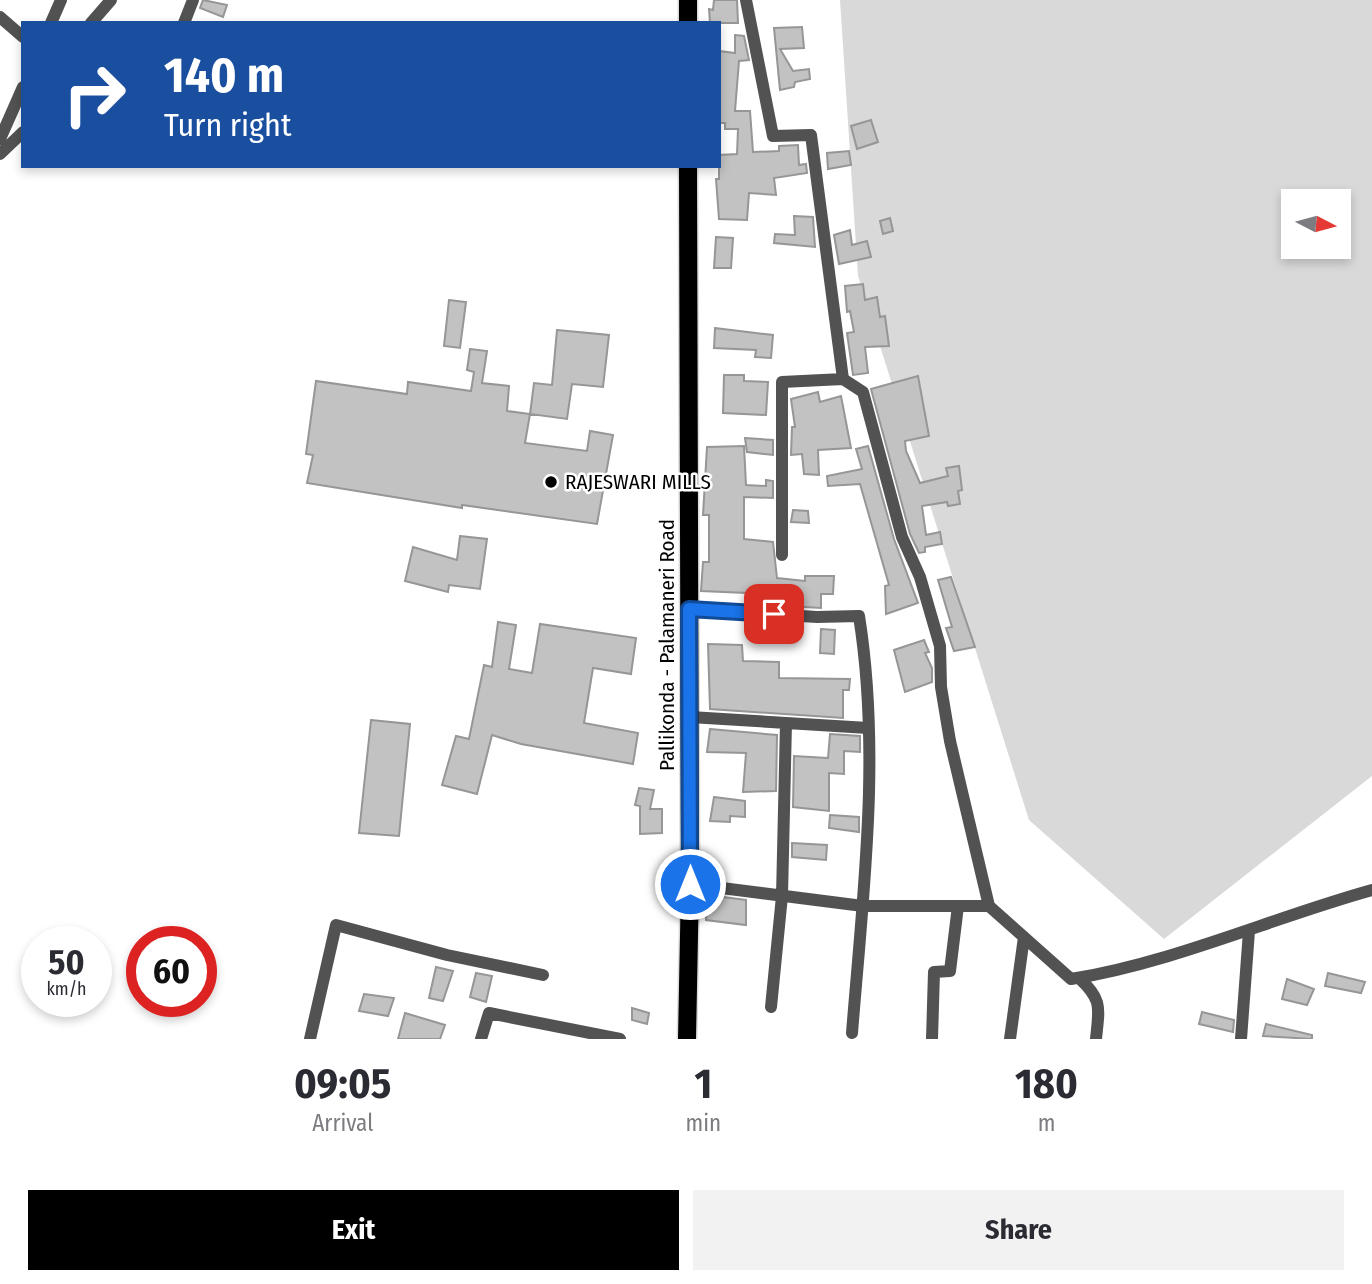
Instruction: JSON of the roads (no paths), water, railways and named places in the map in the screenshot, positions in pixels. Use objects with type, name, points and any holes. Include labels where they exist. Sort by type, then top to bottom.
[{"type":"main road","points":[[688,0],[688,21]]},
{"type":"main road","name":"Pallikonda - Palamaneri Road","points":[[687,1039],[690,884],[688,168]]},
{"type":"street","points":[[52,21],[61,0]]},
{"type":"street","points":[[93,21],[111,0]]},
{"type":"street","points":[[185,21],[193,0]]},
{"type":"street","points":[[746,0],[773,136],[811,135],[844,379]]},
{"type":"street","points":[[0,17],[21,35]]},
{"type":"street","points":[[0,139],[21,92]]},
{"type":"street","points":[[0,154],[21,134]]},
{"type":"street","points":[[782,555],[782,382],[844,379],[863,392],[902,537],[920,577],[940,646],[941,687],[950,741],[989,906],[1071,979],[1113,972],[1372,890]]},
{"type":"street","points":[[689,609],[817,617],[859,615],[866,662],[870,806],[852,1033]]},
{"type":"street","points":[[690,717],[868,728]]},
{"type":"street","points":[[771,1007],[782,895],[786,723]]},
{"type":"street","points":[[690,884],[863,906],[989,906]]},
{"type":"street","points":[[932,1039],[934,972],[950,971],[958,906]]},
{"type":"street","points":[[310,1039],[336,925],[447,955],[543,975]]},
{"type":"street","points":[[1241,1039],[1249,931]]},
{"type":"street","points":[[1010,1039],[1024,937]]},
{"type":"street","points":[[1079,978],[1095,993],[1099,1007],[1096,1039]]},
{"type":"street","points":[[481,1039],[489,1013],[620,1039]]},
{"type":"place","name":"RAJESWARI MILLS","points":[[551,482]]}]
